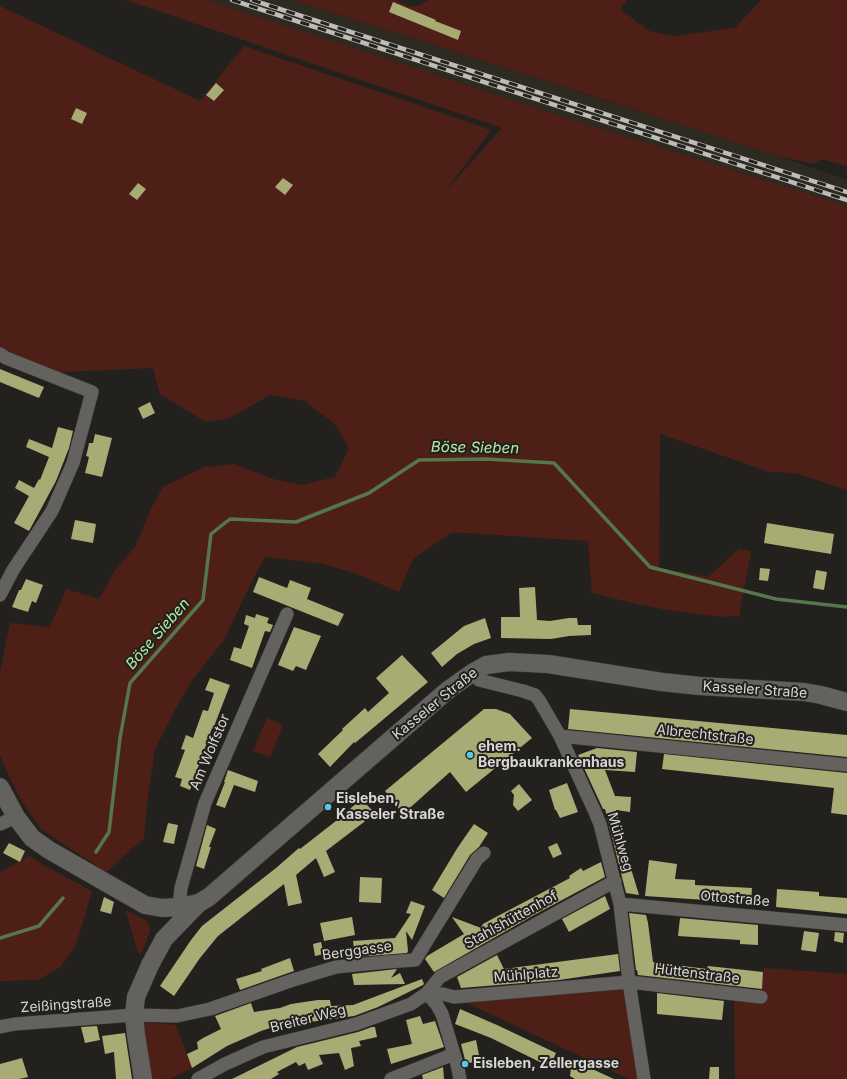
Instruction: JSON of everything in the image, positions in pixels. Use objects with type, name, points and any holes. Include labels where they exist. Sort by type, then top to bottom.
[{"type":"main road","name":"Kasseler Straße","points":[[143,1079],[134,1015],[136,997],[150,965],[164,939],[199,903],[214,893],[442,695],[479,668],[494,663],[528,662],[677,684],[804,692],[847,702]]},
{"type":"main road","points":[[0,787],[8,820],[32,838],[49,850],[144,905],[170,908]]},
{"type":"main road","name":"Kasseler Straße","points":[[164,939],[165,927],[170,908],[199,903]]},
{"type":"street","points":[[0,354],[12,361],[92,392],[73,463],[52,511],[13,570],[0,595]]},
{"type":"street","name":"Am Wolfstor","points":[[170,908],[181,888],[206,803],[287,614]]},
{"type":"street","name":"Mühlweg","points":[[472,673],[479,680],[535,695],[542,704],[560,736],[600,824],[620,904],[629,982],[644,1079]]},
{"type":"street","name":"Albrechtstraße","points":[[560,736],[847,766]]},
{"type":"street","name":"Berggasse","points":[[134,1015],[177,1016],[210,1009],[293,980],[336,967],[415,960],[477,859],[484,853]]},
{"type":"street","name":"Stahlshüttenhof","points":[[427,993],[440,977],[615,881]]},
{"type":"street","name":"Ottostraße","points":[[620,904],[847,925]]},
{"type":"street","name":"Mühlplatz","points":[[427,993],[444,994],[454,997],[629,982]]},
{"type":"street","name":"Hüttenstraße","points":[[629,982],[761,997]]},
{"type":"street","points":[[427,993],[442,1014],[460,1079]]},
{"type":"street","name":"Breiter Weg","points":[[198,1079],[225,1064],[263,1047],[356,1024],[411,1004],[427,993]]},
{"type":"street","name":"Zeißingstraße","points":[[0,1028],[15,1024],[134,1015]]},
{"type":"street","points":[[391,1079],[454,1054]]},
{"type":"shaded area","points":[[126,0],[207,0],[583,123],[847,206],[847,490],[796,473],[770,472],[660,434],[659,568],[708,577],[739,549],[751,551],[739,616],[721,617],[667,610],[592,593],[588,541],[452,532],[413,559],[399,592],[357,574],[323,564],[265,557],[224,640],[192,680],[155,749],[144,838],[106,872],[41,829],[22,802],[0,755],[0,673],[10,623],[50,627],[66,589],[99,599],[114,572],[136,545],[151,509],[163,487],[204,467],[234,464],[273,479],[302,485],[335,477],[349,449],[336,425],[305,401],[270,395],[230,418],[206,422],[160,394],[153,368],[60,372],[6,352],[0,348],[0,6],[200,101],[244,46],[491,130],[443,194],[502,128]]},
{"type":"shaded area","points":[[207,0],[293,0],[734,141],[847,180],[847,206],[583,123]]},
{"type":"shaded area","points":[[293,0],[396,0],[408,6],[419,6],[428,0],[627,0],[620,9],[649,31],[674,36],[735,28],[761,0],[847,0],[847,166],[821,159],[815,163],[810,163],[782,157]]},
{"type":"shaded area","points":[[267,718],[283,725],[270,757],[253,751]]},
{"type":"shaded area","points":[[29,855],[45,866],[92,891],[76,945],[60,967],[38,980],[0,981],[0,873]]},
{"type":"shaded area","points":[[126,910],[147,921],[150,927],[150,931],[140,954],[138,953]]},
{"type":"shaded area","points":[[764,968],[847,974],[847,1079],[735,1079],[734,995],[761,997]]},
{"type":"shaded area","points":[[629,982],[644,1079],[629,1079],[454,997]]},
{"type":"shaded area","points":[[142,1022],[176,1025],[192,1068],[170,1079],[149,1079]]},
{"type":"building","points":[[393,2],[461,31],[458,40],[389,12]]},
{"type":"building","points":[[216,83],[224,90],[214,101],[206,95]]},
{"type":"building","points":[[76,108],[87,113],[82,124],[71,119]]},
{"type":"building","points":[[283,178],[293,185],[285,195],[275,187]]},
{"type":"building","points":[[138,183],[146,189],[137,200],[129,194]]},
{"type":"building","points":[[0,369],[44,387],[39,398],[0,382]]},
{"type":"building","points":[[150,402],[155,413],[143,419],[138,408]]},
{"type":"building","points":[[58,427],[73,431],[69,448],[56,481],[29,531],[14,523],[29,496],[15,488],[19,480],[34,488],[39,479],[40,480],[49,457],[26,447],[29,439],[52,448]]},
{"type":"building","points":[[95,434],[112,438],[102,477],[85,473],[89,457],[86,456],[89,443],[93,443]]},
{"type":"building","points":[[75,520],[96,524],[93,543],[71,539]]},
{"type":"building","points":[[767,523],[834,534],[831,554],[764,543]]},
{"type":"building","points":[[760,568],[770,569],[768,581],[759,580]]},
{"type":"building","points":[[816,570],[827,572],[824,590],[813,588]]},
{"type":"building","points":[[259,577],[287,588],[290,580],[311,588],[307,599],[344,614],[338,626],[253,592]]},
{"type":"building","points":[[26,579],[43,585],[36,603],[32,601],[28,612],[12,607],[19,590],[21,590]]},
{"type":"building","points":[[535,587],[537,620],[550,621],[577,618],[578,625],[591,625],[591,635],[551,639],[501,638],[501,617],[520,617],[519,588]]},
{"type":"building","points":[[256,614],[269,618],[267,623],[273,625],[270,632],[265,631],[252,668],[230,660],[234,647],[241,649],[249,626],[244,624],[246,615],[255,618]]},
{"type":"building","points":[[485,618],[491,638],[474,644],[457,654],[442,667],[431,653],[464,626]]},
{"type":"building","points":[[294,627],[321,636],[306,670],[296,666],[293,671],[278,665]]},
{"type":"building","points":[[402,655],[428,682],[355,743],[354,742],[330,767],[318,754],[365,708],[368,712],[389,693],[376,678]]},
{"type":"building","points":[[210,678],[230,685],[213,729],[212,728],[190,790],[180,786],[182,779],[175,777],[185,750],[181,749],[186,735],[193,738],[203,710],[208,711],[214,693],[205,690]]},
{"type":"building","name":"ehem. Bergbaukrankenhaus","points":[[484,709],[496,709],[510,714],[532,738],[466,792],[450,772],[403,814],[385,791]]},
{"type":"building","points":[[570,709],[847,735],[847,757],[568,729]]},
{"type":"building","points":[[597,748],[637,752],[635,772],[605,770],[615,796],[631,797],[630,812],[616,810],[639,895],[626,893],[605,809],[603,809],[578,755]]},
{"type":"building","points":[[664,754],[847,773],[847,815],[831,813],[834,788],[662,769]]},
{"type":"building","points":[[228,770],[258,781],[255,792],[234,785],[225,808],[216,805]]},
{"type":"building","points":[[567,783],[578,812],[560,818],[555,810],[549,790]]},
{"type":"building","points":[[519,784],[532,800],[518,811],[513,805],[514,795],[511,791]]},
{"type":"building","points":[[361,799],[374,812],[364,822],[326,851],[335,872],[324,877],[316,858],[296,875],[302,903],[288,906],[284,884],[218,936],[200,958],[174,996],[160,986],[202,926],[299,848],[300,849],[341,817]]},
{"type":"building","points":[[168,823],[178,825],[174,844],[163,842]]},
{"type":"building","points":[[474,824],[488,833],[479,847],[470,855],[444,898],[432,890]]},
{"type":"building","points":[[207,825],[216,829],[209,847],[211,847],[204,869],[196,866]]},
{"type":"building","points":[[9,843],[25,851],[20,862],[3,853]]},
{"type":"building","points":[[557,843],[562,854],[553,858],[548,847]]},
{"type":"building","points":[[649,860],[677,864],[675,879],[695,880],[695,885],[752,888],[751,903],[645,896]]},
{"type":"building","points":[[601,862],[605,877],[534,915],[434,972],[425,959],[427,956],[464,934],[452,917],[481,928],[483,924],[570,878],[569,876],[581,868],[583,871]]},
{"type":"building","points":[[360,877],[382,878],[381,903],[359,902]]},
{"type":"building","points":[[777,889],[819,892],[819,896],[847,898],[847,914],[776,907]]},
{"type":"building","points":[[605,896],[610,909],[569,932],[562,919]]},
{"type":"building","points":[[104,897],[114,902],[111,914],[100,911]]},
{"type":"building","points":[[411,901],[425,906],[412,940],[406,931],[407,953],[355,957],[353,941],[395,938],[411,914],[406,913]]},
{"type":"building","points":[[629,913],[646,915],[653,962],[707,969],[708,966],[763,972],[762,989],[638,975],[636,970]]},
{"type":"building","points":[[352,917],[355,935],[324,941],[320,923]]},
{"type":"building","points":[[680,918],[758,925],[758,945],[740,944],[740,940],[678,936]]},
{"type":"building","points":[[804,931],[819,933],[816,952],[801,950]]},
{"type":"building","points":[[835,932],[844,933],[843,943],[834,941]]},
{"type":"building","points":[[321,942],[324,954],[315,956],[313,944]]},
{"type":"building","points":[[618,954],[620,971],[559,980],[461,988],[457,977],[497,955],[504,969]]},
{"type":"building","points":[[290,958],[294,971],[240,990],[236,979],[262,971],[261,969]]},
{"type":"building","points":[[397,969],[391,978],[400,973],[405,984],[354,985],[352,974]]},
{"type":"building","points":[[422,979],[423,985],[378,1007],[354,1016],[273,1027],[227,1046],[192,1068],[187,1054],[198,1049],[197,1042],[221,1029],[215,1016],[251,1003],[254,1012],[318,1000],[330,1000],[331,1006],[353,1005]]},
{"type":"building","points":[[657,993],[724,1001],[722,1020],[657,1014]]},
{"type":"building","points":[[460,1009],[556,1053],[550,1067],[491,1038],[455,1024]]},
{"type":"building","points":[[420,1016],[423,1024],[435,1021],[444,1047],[391,1064],[387,1049],[412,1044],[406,1020]]},
{"type":"building","points":[[97,1026],[100,1040],[85,1043],[81,1027]]},
{"type":"building","points":[[375,1027],[377,1037],[359,1041],[361,1046],[351,1048],[354,1066],[345,1070],[339,1053],[319,1055],[323,1064],[308,1070],[305,1063],[299,1066],[296,1062],[277,1072],[279,1074],[271,1079],[232,1079],[297,1047],[358,1032]]},
{"type":"building","points":[[125,1033],[132,1079],[116,1079],[114,1052],[105,1054],[102,1036]]},
{"type":"building","points":[[476,1040],[480,1060],[466,1064],[461,1044]]},
{"type":"building","points":[[22,1058],[28,1077],[19,1079],[0,1079],[0,1064]]},
{"type":"building","points":[[572,1060],[614,1079],[575,1079],[570,1076]]},
{"type":"building","points":[[443,1067],[444,1079],[423,1079],[422,1075]]},
{"type":"building","points":[[710,1067],[719,1067],[719,1079],[709,1079]]},
{"type":"waterway","name":"Böse Sieben","points":[[96,852],[109,832],[120,738],[130,683],[203,600],[211,534],[230,519],[296,522],[369,493],[419,460],[486,459],[554,463],[650,567],[776,599],[847,607]]},
{"type":"waterway","name":"Böse Sieben","points":[[0,938],[39,926],[63,898]]},
{"type":"railway","points":[[232,0],[847,200]]},
{"type":"railway","points":[[252,0],[847,192]]},
{"type":"place","name":"ehem. Bergbaukrankenhaus","points":[[470,755]]},
{"type":"place","name":"Eisleben, Kasseler Straße","points":[[328,807]]},
{"type":"place","name":"Eisleben, Zellergasse","points":[[465,1064]]}]
